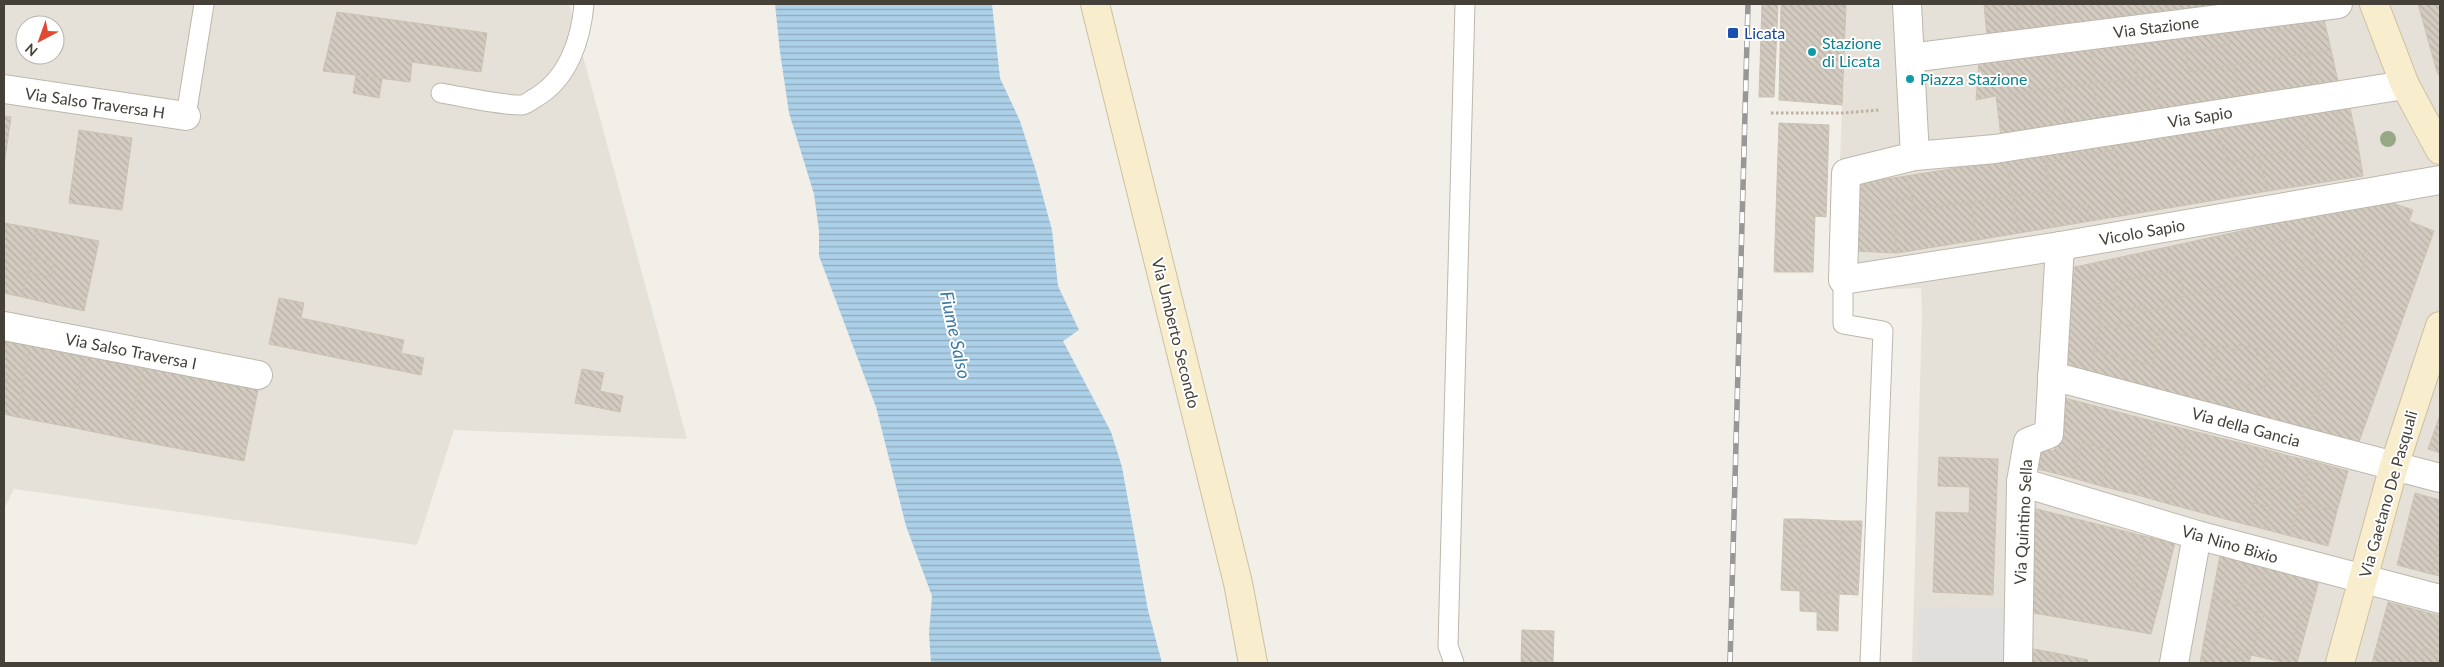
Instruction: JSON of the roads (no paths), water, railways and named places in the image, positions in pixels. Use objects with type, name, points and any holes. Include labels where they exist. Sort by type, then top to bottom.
[{"type":"main road","name":"Via Umberto Secondo","points":[[1095,4],[1238,583],[1253,663]]},
{"type":"main road","points":[[2374,4],[2405,85],[2440,150]]},
{"type":"main road","name":"Via Gaetano De Pasquali","points":[[2340,663],[2394,466],[2440,326]]},
{"type":"street","points":[[1907,4],[1915,156]]},
{"type":"street","name":"Via Stazione","points":[[1910,58],[2338,4]]},
{"type":"street","name":"Via Sapio","points":[[1843,280],[1846,173],[1915,156],[1996,149],[2405,85]]},
{"type":"street","name":"Via Salso Traversa H","points":[[4,89],[186,116]]},
{"type":"street","name":"Vicolo Sapio","points":[[1843,280],[2060,246],[2440,180]]},
{"type":"street","name":"Via Quintino Sella","points":[[2018,663],[2021,482],[2028,442],[2049,434],[2060,246]]},
{"type":"street","name":"Via Salso Traversa I","points":[[4,326],[258,376]]},
{"type":"street","name":"Via della Gancia","points":[[2052,376],[2440,478]]},
{"type":"street","name":"Via Nino Bixio","points":[[2021,482],[2197,535],[2440,600]]},
{"type":"street","points":[[2174,663],[2197,535]]},
{"type":"lane","points":[[186,116],[204,4]]},
{"type":"lane","points":[[442,93],[523,105],[544,93],[561,73],[575,50],[582,26],[584,4]]},
{"type":"lane","points":[[1454,663],[1448,646],[1465,4]]},
{"type":"lane","points":[[1843,280],[1843,324],[1883,331],[1870,663]]},
{"type":"water","name":"Fiume Salso","points":[[775,4],[992,4],[1000,78],[1020,121],[1036,171],[1052,230],[1058,286],[1079,330],[1063,341],[1111,432],[1122,467],[1148,610],[1162,663],[931,663],[929,633],[932,596],[906,526],[876,407],[819,256],[819,231],[814,194],[789,113]]},
{"type":"railway","points":[[1730,663],[1748,4]]},
{"type":"place","name":"Licata","points":[[1733,33]]},
{"type":"place","name":"Stazione di Licata","points":[[1812,52]]},
{"type":"place","name":"Piazza Stazione","points":[[1910,79]]}]
